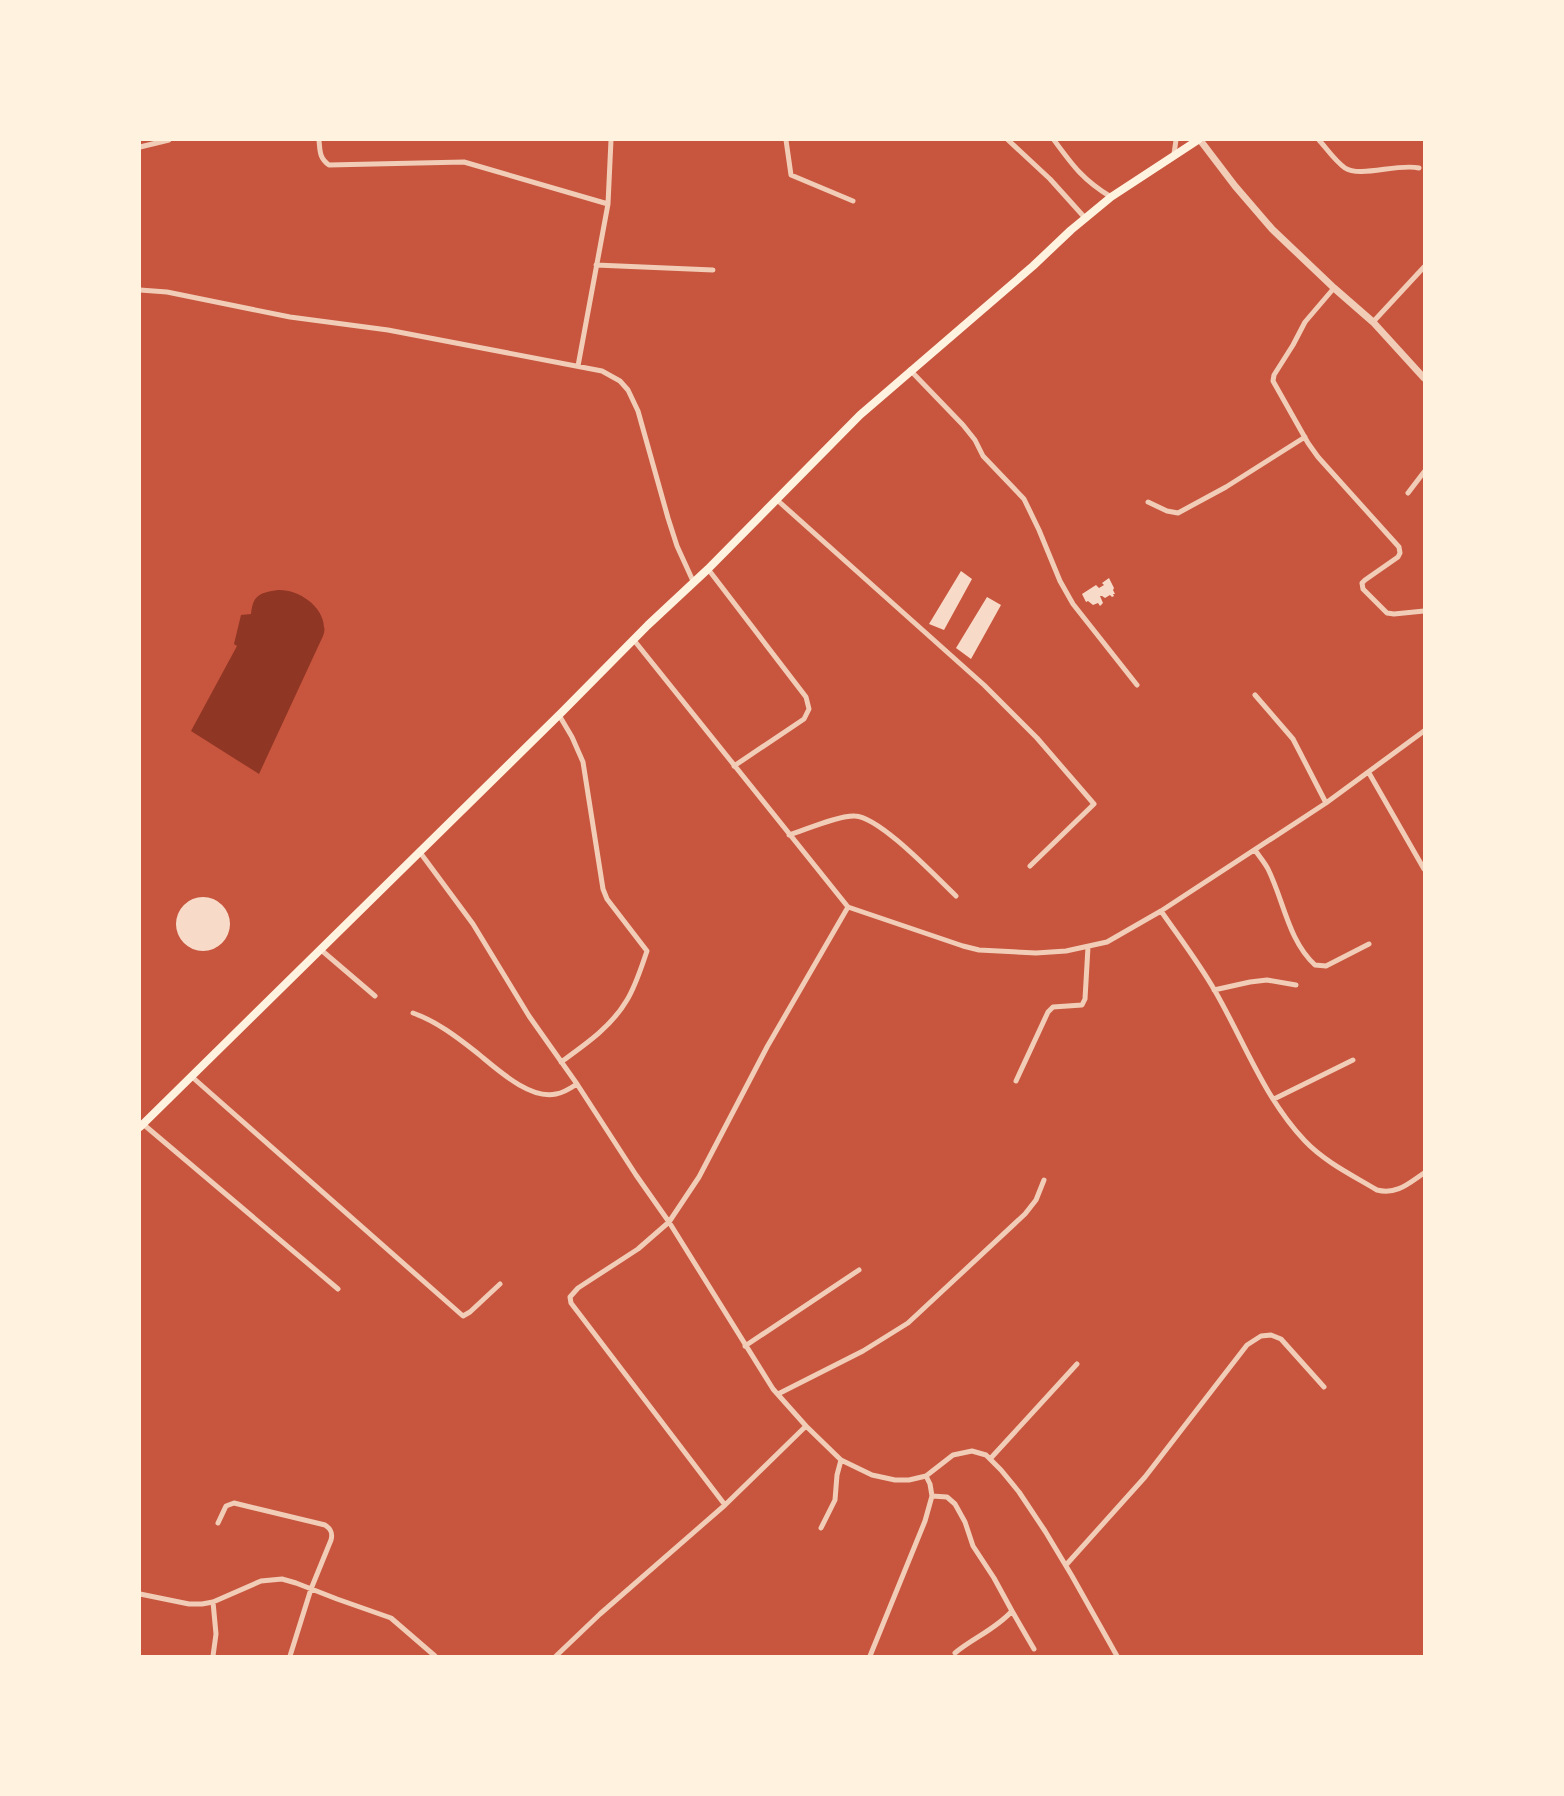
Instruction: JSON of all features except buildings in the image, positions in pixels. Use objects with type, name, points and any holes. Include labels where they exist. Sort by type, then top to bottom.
[{"type":"main road","points":[[141,1125],[633,639],[708,568],[860,415],[1111,197],[1174,154],[1199,140]]},
{"type":"street","points":[[140,147],[168,140]]},
{"type":"street","points":[[319,140],[320,155],[328,165],[464,162],[608,204]]},
{"type":"street","points":[[578,366],[608,204],[612,140]]},
{"type":"street","points":[[786,140],[791,175],[853,201]]},
{"type":"street","points":[[1008,140],[1050,179],[1086,219]]},
{"type":"street","points":[[1054,140],[1075,169],[1092,185],[1111,197]]},
{"type":"street","points":[[1174,154],[1176,140]]},
{"type":"street","points":[[1199,140],[1272,229],[1334,288],[1374,322],[1425,378]]},
{"type":"street","points":[[1320,140],[1343,167],[1350,170],[1419,168]]},
{"type":"street","points":[[597,265],[713,270]]},
{"type":"street","points":[[1374,322],[1425,267]]},
{"type":"street","points":[[1334,288],[1305,322],[1273,377],[1275,388],[1318,457],[1370,513],[1400,550],[1398,557],[1362,583],[1364,589],[1388,613],[1425,610]]},
{"type":"street","points":[[140,290],[167,292],[290,317],[388,330],[578,366],[613,376],[620,381],[633,399],[638,411],[677,546],[693,581]]},
{"type":"street","points":[[910,370],[963,425],[975,440],[983,456],[1024,499],[1072,604],[1137,685]]},
{"type":"street","points":[[1148,502],[1167,511],[1178,513],[1226,487],[1305,437]]},
{"type":"street","points":[[1408,493],[1425,472]]},
{"type":"street","points":[[776,499],[984,685],[1037,738],[1094,804],[1030,866]]},
{"type":"street","points":[[708,568],[789,672],[809,705],[804,719],[734,766]]},
{"type":"street","points":[[633,639],[848,907],[979,950],[1036,953],[1066,951],[1107,942],[1161,911],[1326,803],[1425,731]]},
{"type":"street","points":[[1255,695],[1293,739],[1326,803]]},
{"type":"street","points":[[559,714],[584,762],[603,889],[607,899],[647,951],[636,982],[615,1018],[591,1041],[561,1062]]},
{"type":"street","points":[[1369,773],[1425,869]]},
{"type":"street","points":[[789,835],[845,817],[859,816],[869,820],[908,850],[956,896]]},
{"type":"street","points":[[1255,850],[1268,868],[1287,919],[1303,951],[1315,965],[1326,966],[1369,944]]},
{"type":"street","points":[[419,851],[473,924],[529,1016],[669,1222],[745,1346],[778,1394],[806,1426],[841,1460],[872,1475],[894,1480],[909,1480],[926,1476],[953,1455],[964,1452],[978,1452],[986,1455],[1019,1492],[1066,1565],[1117,1656]]},
{"type":"street","points":[[726,1505],[570,1300],[572,1293],[578,1288],[638,1249],[669,1222],[699,1177],[767,1047],[848,907]]},
{"type":"street","points":[[1161,911],[1214,990],[1274,1100],[1304,1140],[1334,1165],[1377,1190],[1395,1191],[1425,1173]]},
{"type":"street","points":[[1016,1081],[1048,1012],[1053,1007],[1082,1005],[1085,999],[1088,947]]},
{"type":"street","points":[[320,949],[375,996]]},
{"type":"street","points":[[1214,990],[1267,980],[1296,985]]},
{"type":"street","points":[[413,1013],[430,1020],[475,1051],[498,1072],[529,1090],[544,1095],[557,1094],[577,1084]]},
{"type":"street","points":[[1274,1100],[1353,1060]]},
{"type":"street","points":[[191,1076],[464,1316],[500,1284]]},
{"type":"street","points":[[141,1125],[338,1289]]},
{"type":"street","points":[[778,1394],[863,1351],[908,1323],[1024,1214],[1036,1200],[1044,1180]]},
{"type":"street","points":[[745,1346],[859,1270]]},
{"type":"street","points":[[1066,1565],[1145,1476],[1248,1345],[1261,1336],[1271,1335],[1281,1338],[1324,1387]]},
{"type":"street","points":[[990,1459],[1077,1364]]},
{"type":"street","points":[[556,1656],[600,1614],[726,1505],[806,1426]]},
{"type":"street","points":[[821,1528],[835,1500],[841,1460]]},
{"type":"street","points":[[870,1656],[925,1521],[932,1496],[926,1476]]},
{"type":"street","points":[[932,1496],[947,1497],[955,1504],[965,1522],[973,1546],[1034,1649]]},
{"type":"street","points":[[218,1523],[226,1506],[234,1503],[325,1525],[329,1528],[332,1540],[311,1589],[290,1656]]},
{"type":"street","points":[[140,1594],[189,1604],[213,1602],[261,1581],[272,1579],[289,1581],[391,1618],[435,1656]]},
{"type":"street","points":[[213,1602],[216,1634],[213,1656]]},
{"type":"street","points":[[955,1653],[967,1642],[1003,1621],[1011,1611]]},
{"type":"shaded area","points":[[278,590],[301,595],[314,605],[323,619],[324,630],[259,774],[191,731],[237,646],[234,644],[241,615],[251,614],[253,603],[258,596]]}]
